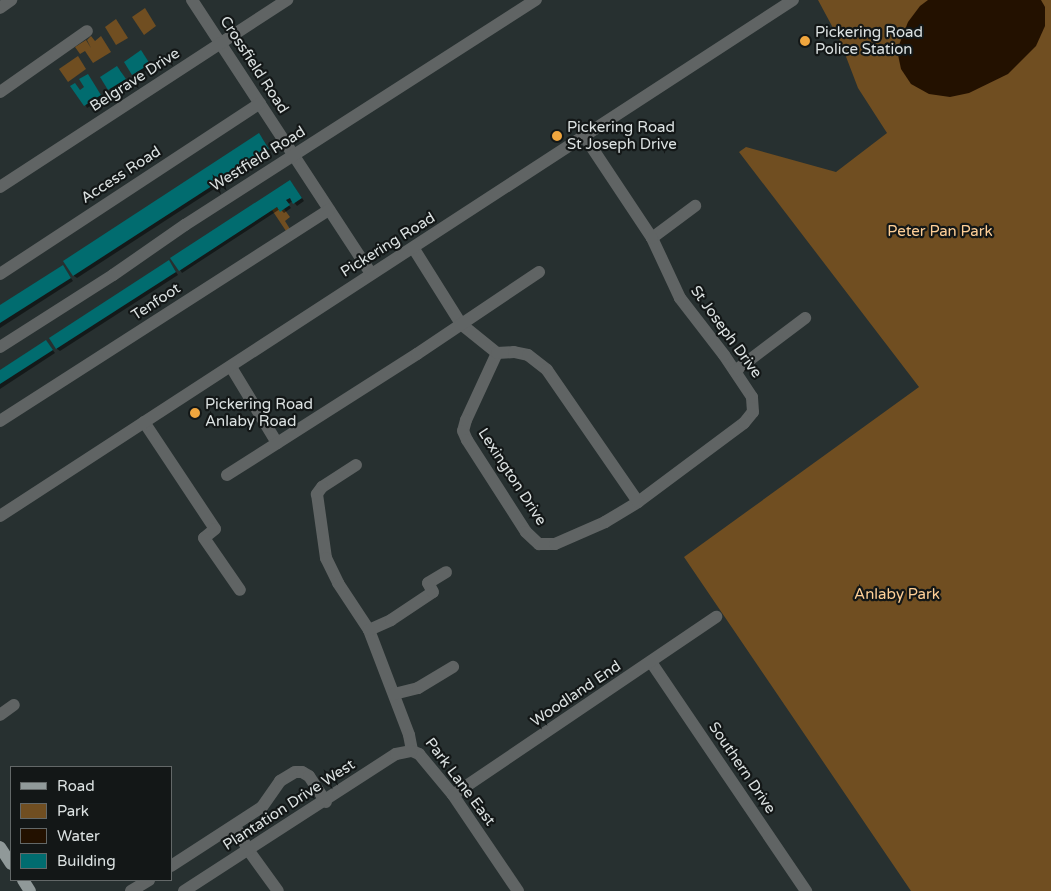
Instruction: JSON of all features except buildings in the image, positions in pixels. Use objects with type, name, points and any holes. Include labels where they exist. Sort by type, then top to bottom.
[{"type":"main road","points":[[0,847],[7,864]]},
{"type":"street","points":[[0,8],[11,0]]},
{"type":"street","name":"Crossfield Road","points":[[192,0],[371,274]]},
{"type":"street","name":"Belgrave Drive","points":[[0,187],[287,0]]},
{"type":"street","name":"Westfield Road","points":[[0,347],[536,0]]},
{"type":"street","name":"Pickering Road","points":[[0,516],[371,274],[414,249],[793,0]]},
{"type":"street","points":[[0,92],[87,31]]},
{"type":"street","name":"Access Road","points":[[0,274],[260,103]]},
{"type":"street","name":"St Joseph Drive","points":[[585,137],[652,238],[680,298],[735,371],[752,397],[753,412],[744,423],[676,473]]},
{"type":"street","points":[[652,238],[695,206]]},
{"type":"street","name":"Tenfoot","points":[[0,421],[329,210]]},
{"type":"street","points":[[414,249],[461,324],[497,353],[514,352],[528,355],[547,370],[638,502]]},
{"type":"street","points":[[227,475],[539,272]]},
{"type":"street","points":[[735,371],[804,318]]},
{"type":"street","name":"Lexington Drive","points":[[497,353],[466,420],[464,431],[467,440],[526,532],[538,544],[555,544],[605,522],[638,502],[676,473]]},
{"type":"street","points":[[231,367],[277,442]]},
{"type":"street","points":[[144,422],[215,529],[204,538],[240,590]]},
{"type":"street","name":"Park Lane East","points":[[356,465],[322,487],[317,494],[326,558],[338,583],[369,630],[410,735],[412,751],[419,754],[453,795],[518,891]]},
{"type":"street","points":[[369,630],[391,620],[433,592],[428,583],[446,572]]},
{"type":"street","name":"Woodland End","points":[[453,795],[716,617]]},
{"type":"street","name":"Southern Drive","points":[[650,662],[806,891]]},
{"type":"street","points":[[394,694],[418,688],[453,667]]},
{"type":"street","points":[[0,715],[14,705]]},
{"type":"street","name":"Plantation Drive West","points":[[184,891],[326,802],[396,754],[412,751]]},
{"type":"street","points":[[172,865],[262,808],[280,781],[295,772],[302,772],[309,776],[326,802]]},
{"type":"street","points":[[235,826],[249,851],[278,891]]},
{"type":"street","points":[[131,891],[147,881]]},
{"type":"green space","points":[[818,0],[1051,0],[1051,891],[911,891],[684,557],[919,387],[739,152],[746,147],[836,172],[887,133],[858,88],[840,41]]},
{"type":"green space","points":[[145,8],[156,26],[144,35],[132,17]]},
{"type":"green space","points":[[116,19],[128,38],[116,45],[105,27]]},
{"type":"green space","points":[[91,36],[95,41],[101,36],[111,52],[93,63],[85,51],[80,54],[75,47],[86,40],[91,48],[87,40]]},
{"type":"green space","points":[[78,56],[86,69],[68,82],[59,69]]},
{"type":"green space","points":[[277,207],[280,211],[284,209],[290,217],[285,221],[290,229],[286,231],[272,210]]},
{"type":"water","points":[[928,0],[1041,0],[1045,7],[1045,26],[1036,46],[1008,74],[969,93],[950,97],[929,94],[911,84],[901,69],[897,50],[908,22],[920,6]]},
{"type":"place","name":"Pickering Road Police Station","points":[[805,41]]},
{"type":"place","name":"Pickering Road St Joseph Drive","points":[[557,136]]},
{"type":"place","name":"Pickering Road Anlaby Road","points":[[195,413]]},
{"type":"park label","name":"Peter Pan Park","points":[[940,232]]},
{"type":"park label","name":"Anlaby Park","points":[[897,595]]}]
